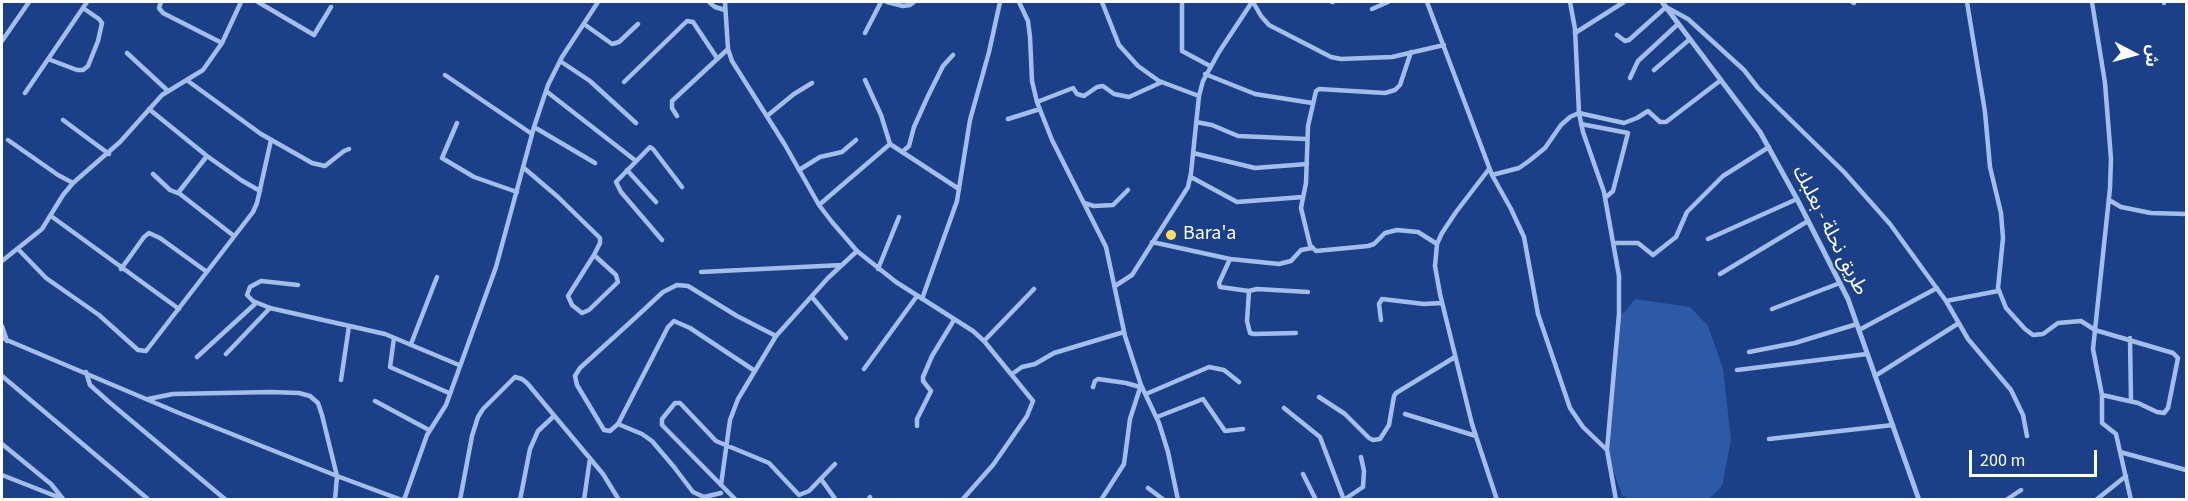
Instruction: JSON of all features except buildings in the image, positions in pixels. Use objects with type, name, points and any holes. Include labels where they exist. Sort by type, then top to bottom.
[{"type":"street","points":[[2,41],[28,2]]},
{"type":"street","points":[[25,93],[87,2]]},
{"type":"street","points":[[161,2],[159,9],[166,15],[222,43]]},
{"type":"street","points":[[2,261],[39,232],[73,183],[109,154],[149,109],[168,91],[203,70],[222,43],[241,2]]},
{"type":"street","points":[[258,2],[313,35],[318,33],[331,7]]},
{"type":"street","points":[[2,338],[336,476],[403,500],[414,465],[429,430],[445,410],[459,364],[496,267],[518,192],[531,134],[546,91],[560,61],[598,2]]},
{"type":"street","points":[[709,2],[714,8],[725,10]]},
{"type":"street","points":[[725,2],[728,49],[732,61],[819,205],[857,251],[878,269],[984,341],[1033,401],[1032,407],[987,474],[964,499]]},
{"type":"street","points":[[865,33],[881,2]]},
{"type":"street","points":[[887,2],[903,6],[914,2]]},
{"type":"street","points":[[864,369],[920,298],[947,233],[959,189],[970,120],[1000,2]]},
{"type":"street","points":[[1019,2],[1028,21],[1032,81],[1037,102],[1052,140],[1106,247],[1124,332],[1140,386],[1156,417],[1168,453],[1178,500]]},
{"type":"street","points":[[1102,2],[1119,45],[1138,66],[1162,82],[1199,96]]},
{"type":"street","points":[[1182,2],[1182,51],[1210,66]]},
{"type":"street","points":[[1115,286],[1132,275],[1188,187],[1199,96],[1206,74],[1253,2],[1269,25],[1331,57],[1362,59],[1444,45]]},
{"type":"street","points":[[1372,9],[1388,2]]},
{"type":"street","points":[[1427,2],[1489,169],[1524,237],[1538,314],[1570,408],[1582,427],[1607,450]]},
{"type":"street","points":[[1570,2],[1575,33],[1579,113],[1605,198],[1619,276],[1620,300],[1607,450],[1616,500]]},
{"type":"street","points":[[1575,33],[1616,4],[1624,2]]},
{"type":"street","points":[[1967,2],[1985,112],[1990,167],[2001,213],[2003,238],[1998,291],[2006,308],[2018,323],[2033,335],[2043,334],[2058,323],[2085,322],[2095,330],[2130,338],[2177,355],[2179,362],[2166,412],[2157,412],[2131,401],[2102,395]]},
{"type":"street","points":[[2092,2],[2106,83],[2111,159],[2109,200],[2092,349],[2102,395],[2102,423],[2114,431],[2131,500]]},
{"type":"street","points":[[1617,35],[1625,41],[1629,39],[1664,4],[1688,20],[1740,66],[1758,88],[1844,172],[1890,224],[1946,301],[1968,339],[2011,390],[2023,415],[2028,436]]},
{"type":"street","name":"طريق نحلة - بعلبك","points":[[1664,4],[1769,147],[1797,199],[1840,283],[1858,327],[1919,500]]},
{"type":"street","points":[[48,59],[77,70],[83,70],[88,66],[102,23],[83,8]]},
{"type":"street","points":[[624,82],[687,21],[693,22],[717,58]]},
{"type":"street","points":[[584,24],[612,44],[619,42],[638,24]]},
{"type":"street","points":[[1630,78],[1638,61],[1678,24]]},
{"type":"street","points":[[1654,70],[1690,39]]},
{"type":"street","points":[[677,116],[672,108],[672,102],[728,49]]},
{"type":"street","points":[[1312,248],[1301,208],[1307,164],[1306,138],[1316,91],[1319,89],[1376,93],[1395,90],[1400,85],[1411,52]]},
{"type":"street","points":[[127,53],[168,91]]},
{"type":"street","points":[[902,152],[909,146],[914,127],[928,96],[944,66],[953,55]]},
{"type":"street","points":[[560,61],[590,81],[636,123]]},
{"type":"street","points":[[1206,74],[1255,94],[1312,103]]},
{"type":"street","points":[[446,75],[531,134]]},
{"type":"street","points":[[865,80],[881,116],[890,144],[959,189]]},
{"type":"street","points":[[1492,175],[1519,168],[1529,161],[1545,148],[1565,121],[1579,113],[1619,122],[1630,122],[1648,111],[1660,122],[1666,122],[1721,80]]},
{"type":"street","points":[[188,81],[271,140],[307,161],[322,166],[330,164],[349,149]]},
{"type":"street","points":[[1037,102],[1073,88],[1077,94],[1084,96],[1097,87],[1103,86],[1114,94],[1129,97],[1162,82]]},
{"type":"street","points":[[767,116],[812,83]]},
{"type":"street","points":[[546,91],[636,161]]},
{"type":"street","points":[[149,109],[207,156],[241,180],[260,190]]},
{"type":"street","points":[[1008,119],[1040,109]]},
{"type":"street","points":[[63,120],[109,154]]},
{"type":"street","points":[[1196,122],[1212,125],[1238,136],[1306,138]]},
{"type":"street","points":[[1618,130],[1619,122]]},
{"type":"street","points":[[457,123],[442,158],[474,177],[518,192]]},
{"type":"street","points":[[1581,124],[1627,132],[1628,138],[1621,155],[1613,191],[1605,198]]},
{"type":"street","points":[[534,126],[595,163]]},
{"type":"street","points":[[8,140],[73,183]]},
{"type":"street","points":[[18,249],[46,278],[89,307],[141,352],[149,349],[255,209],[271,140]]},
{"type":"street","points":[[799,170],[820,157],[842,152],[856,140]]},
{"type":"street","points":[[819,205],[890,144]]},
{"type":"street","points":[[662,240],[617,187],[616,182],[648,147],[653,149],[682,187]]},
{"type":"street","points":[[1613,243],[1638,243],[1653,255],[1676,237],[1687,212],[1723,176],[1769,147]]},
{"type":"street","points":[[1193,153],[1255,168],[1307,164]]},
{"type":"street","points":[[178,193],[207,156]]},
{"type":"street","points":[[524,168],[600,238],[600,245],[568,296],[572,305],[582,313],[588,311],[618,282],[616,275],[594,255]]},
{"type":"street","points":[[1489,169],[1456,212],[1437,244],[1435,266],[1455,357],[1476,436],[1497,500]]},
{"type":"street","points":[[627,170],[656,202]]},
{"type":"street","points":[[153,174],[170,190],[178,193],[234,237]]},
{"type":"street","points":[[1191,177],[1237,202],[1303,197]]},
{"type":"street","points":[[1084,203],[1094,206],[1113,205],[1128,190]]},
{"type":"street","points":[[1708,238],[1797,199]]},
{"type":"street","points":[[2109,200],[2121,207],[2151,213],[2187,214]]},
{"type":"street","points":[[51,216],[178,309]]},
{"type":"street","points":[[878,269],[898,217]]},
{"type":"street","points":[[1720,274],[1808,221]]},
{"type":"street","points":[[1152,242],[1230,259],[1284,263],[1293,259],[1299,251],[1312,248],[1316,251],[1368,246],[1374,244],[1385,233],[1397,230],[1418,232],[1437,244]]},
{"type":"street","points":[[121,269],[149,233],[207,272]]},
{"type":"street","points":[[720,500],[733,408],[776,336],[857,251]]},
{"type":"street","points":[[1230,259],[1219,285],[1249,291],[1257,289],[1308,292]]},
{"type":"street","points":[[701,272],[842,266]]},
{"type":"street","points":[[411,344],[437,277]]},
{"type":"street","points":[[298,285],[259,282],[250,287],[247,293],[256,303],[270,309],[394,338],[459,364]]},
{"type":"street","points":[[1772,309],[1840,283]]},
{"type":"street","points":[[755,371],[690,328],[674,321],[668,327],[618,424],[610,431],[604,429],[577,385],[575,376],[580,368],[634,318],[672,287],[681,285],[688,286],[776,336]]},
{"type":"street","points":[[1749,352],[1858,327],[1937,288]]},
{"type":"street","points":[[984,341],[1034,289]]},
{"type":"street","points":[[1249,291],[1246,321],[1250,333],[1296,333]]},
{"type":"street","points":[[1946,301],[1998,291]]},
{"type":"street","points":[[812,297],[846,338]]},
{"type":"street","points":[[1381,320],[1379,304],[1382,299],[1424,304],[1442,303]]},
{"type":"street","points":[[197,357],[256,303]]},
{"type":"street","points":[[226,354],[270,309]]},
{"type":"street","points":[[917,426],[917,419],[931,391],[923,381],[923,377],[932,356],[954,320]]},
{"type":"street","points":[[1875,375],[1959,322]]},
{"type":"street","points":[[2,326],[7,341]]},
{"type":"street","points":[[341,380],[349,326]]},
{"type":"street","points":[[1012,374],[1022,367],[1035,364],[1059,351],[1124,332]]},
{"type":"street","points":[[394,338],[390,367],[450,393]]},
{"type":"street","points":[[2130,338],[2131,401]]},
{"type":"street","points":[[1737,370],[1867,354]]},
{"type":"street","points":[[1319,397],[1345,414],[1369,438],[1380,439],[1389,425],[1396,393],[1455,357]]},
{"type":"street","points":[[1146,394],[1209,367],[1224,370],[1239,382]]},
{"type":"street","points":[[86,372],[90,384],[109,402],[226,500]]},
{"type":"street","points":[[2,376],[149,500]]},
{"type":"street","points":[[460,500],[472,436],[478,417],[512,378],[518,377],[527,383],[590,458],[619,500]]},
{"type":"street","points":[[1093,387],[1095,381],[1098,380],[1140,386]]},
{"type":"street","points":[[1101,500],[1124,464],[1130,419],[1140,386]]},
{"type":"street","points":[[148,399],[173,394],[271,392],[310,396],[320,406],[336,476],[334,500]]},
{"type":"street","points":[[1156,417],[1203,399],[1225,431],[1243,429]]},
{"type":"street","points":[[375,401],[429,430]]},
{"type":"street","points":[[736,500],[662,425],[661,420],[673,404],[679,403],[716,441],[769,463],[799,495],[809,491],[835,464]]},
{"type":"street","points":[[1284,408],[1320,437],[1344,499],[1364,487],[1361,457]]},
{"type":"street","points":[[1405,414],[1476,436]]},
{"type":"street","points":[[520,500],[525,467],[534,437],[554,416]]},
{"type":"street","points":[[618,424],[652,441],[693,492],[704,497],[721,493]]},
{"type":"street","points":[[1769,439],[1893,425]]},
{"type":"street","points":[[2,444],[51,484],[64,499]]},
{"type":"street","points":[[2120,452],[2187,470]]},
{"type":"street","points":[[584,500],[590,458]]},
{"type":"street","points":[[1303,474],[1316,500]]},
{"type":"street","points":[[2,475],[31,485],[51,497],[64,499]]},
{"type":"street","points":[[2096,500],[2126,476]]},
{"type":"street","points":[[821,479],[836,500]]},
{"type":"street","points":[[1148,488],[1164,500]]},
{"type":"street","points":[[2006,500],[2022,489]]},
{"type":"shaded area","points":[[1635,299],[1690,307],[1708,326],[1723,369],[1731,440],[1722,486],[1709,499],[1630,499],[1622,495],[1609,458],[1618,320]]},
{"type":"place","name":"Bara'a","points":[[1171,235]]}]
